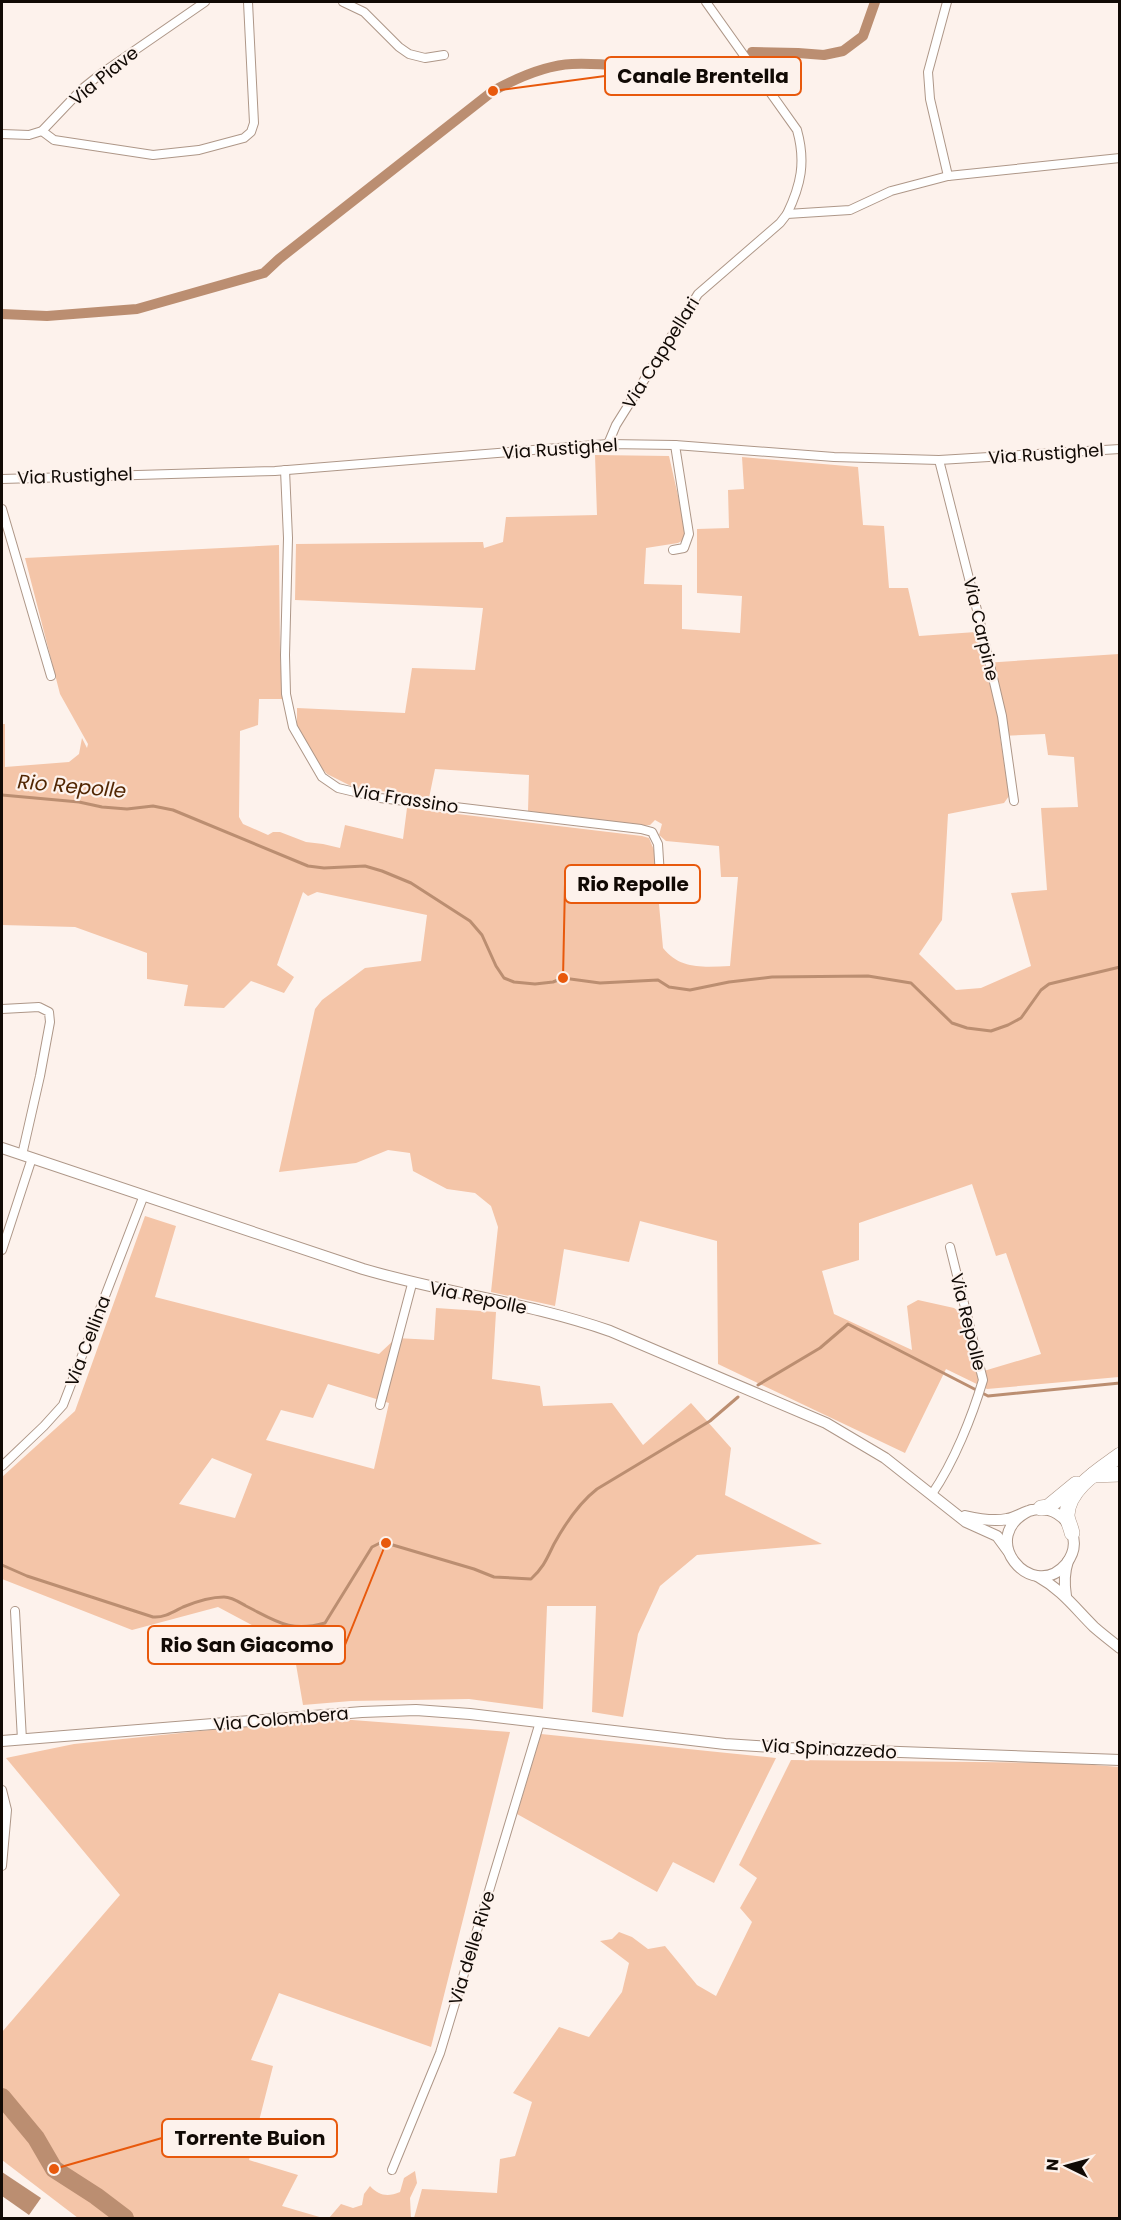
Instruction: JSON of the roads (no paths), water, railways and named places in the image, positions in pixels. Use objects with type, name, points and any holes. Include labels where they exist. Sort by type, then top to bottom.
[{"type":"highway","points":[[1072,1533],[1067,1516],[1070,1500],[1093,1475],[1119,1455]]},
{"type":"highway","points":[[1036,1509],[1048,1507],[1071,1487],[1119,1463]]},
{"type":"highway","points":[[1093,1475],[1119,1474]]},
{"type":"street","name":"Via Piave","points":[[42,131],[82,89],[102,73],[205,2]]},
{"type":"street","points":[[2,135],[29,135],[42,131],[54,140],[153,155],[199,150],[244,138],[251,132],[254,123],[248,2]]},
{"type":"street","points":[[343,2],[364,12],[409,54],[425,58],[444,55]]},
{"type":"street","points":[[706,2],[796,130],[801,153],[800,180],[798,192],[787,214]]},
{"type":"street","points":[[947,2],[928,72],[930,99],[948,176]]},
{"type":"street","points":[[787,214],[850,210],[891,191],[948,176],[1119,158]]},
{"type":"street","name":"Via Cappellari","points":[[608,444],[616,425],[698,294],[780,223],[787,214]]},
{"type":"street","name":"Via Rustighel","points":[[2,479],[285,470],[608,444],[675,445],[834,457],[939,460],[1020,457],[1119,449]]},
{"type":"street","points":[[673,550],[684,548],[689,534],[675,445]]},
{"type":"street","name":"Via Carpine","points":[[939,460],[1002,716],[1014,801]]},
{"type":"street","name":"Via Frassino","points":[[285,470],[288,537],[286,694],[293,727],[322,777],[338,788],[380,798],[652,832],[658,844],[660,876]]},
{"type":"street","name":"Via Rustighel","points":[[2,508],[51,676]]},
{"type":"street","points":[[2,1009],[39,1007],[49,1012],[50,1022],[27,1157],[2,1250]]},
{"type":"street","name":"Via Repolle","points":[[2,1148],[412,1284],[576,1319],[610,1331],[826,1423],[885,1458],[966,1522],[997,1536],[1018,1568],[1050,1583],[1119,1648]]},
{"type":"street","name":"Via Cellina","points":[[2,1466],[63,1405],[144,1195]]},
{"type":"street","name":"Via Repolle","points":[[932,1494],[943,1479],[976,1401],[982,1380],[950,1247]]},
{"type":"street","points":[[380,1405],[412,1284]]},
{"type":"street","points":[[1008,1551],[1006,1541],[1009,1531],[1021,1514],[1036,1509],[1052,1510],[1061,1516],[1068,1523],[1074,1542],[1065,1571],[1066,1596]]},
{"type":"street","name":"Via Repolle","points":[[956,1514],[982,1520],[1007,1520],[1036,1509]]},
{"type":"street","points":[[1036,1576],[1056,1572],[1070,1559]]},
{"type":"street","points":[[15,1611],[22,1740]]},
{"type":"street","name":"Via Colombera","points":[[2,1741],[362,1712],[416,1710],[540,1722]]},
{"type":"street","name":"Via Spinazzedo","points":[[540,1722],[735,1745],[839,1751],[1119,1760]]},
{"type":"street","name":"Via delle Rive","points":[[392,2170],[440,2053],[540,1722]]},
{"type":"street","points":[[2,1790],[7,1810],[2,1866]]},
{"type":"waterway","points":[[2,314],[47,316],[137,309],[264,273],[493,91],[531,73],[562,65],[593,64],[738,82],[752,52],[824,55],[843,51],[863,36],[875,2]]},
{"type":"waterway","name":"Rio Repolle","points":[[2,795],[127,809],[153,806],[173,810],[308,866],[324,868],[365,866],[382,871],[411,883],[470,921],[482,935],[504,978],[514,982],[535,984],[553,982],[563,978],[600,983],[658,980],[669,987],[690,990],[772,977],[868,976],[911,983],[952,1023],[967,1028],[991,1031],[1021,1018],[1041,990],[1049,984],[1120,967]]},
{"type":"waterway","points":[[758,1385],[820,1348],[848,1324],[988,1396],[1120,1383]]},
{"type":"waterway","points":[[2,1565],[27,1576],[153,1617],[165,1616],[203,1600],[224,1597],[235,1600],[275,1621],[302,1627],[325,1623],[372,1547],[380,1543],[474,1569],[494,1577],[531,1579],[542,1566],[558,1536],[578,1507],[590,1495],[710,1421],[738,1397]]},
{"type":"waterway","points":[[2,2097],[36,2138],[54,2169],[125,2218]]},
{"type":"place","name":"Canale Brentella","points":[[493,91]]},
{"type":"place","name":"Rio Repolle","points":[[563,978]]},
{"type":"place","name":"Rio San Giacomo","points":[[386,1543]]},
{"type":"place","name":"Torrente Buion","points":[[54,2169]]}]
